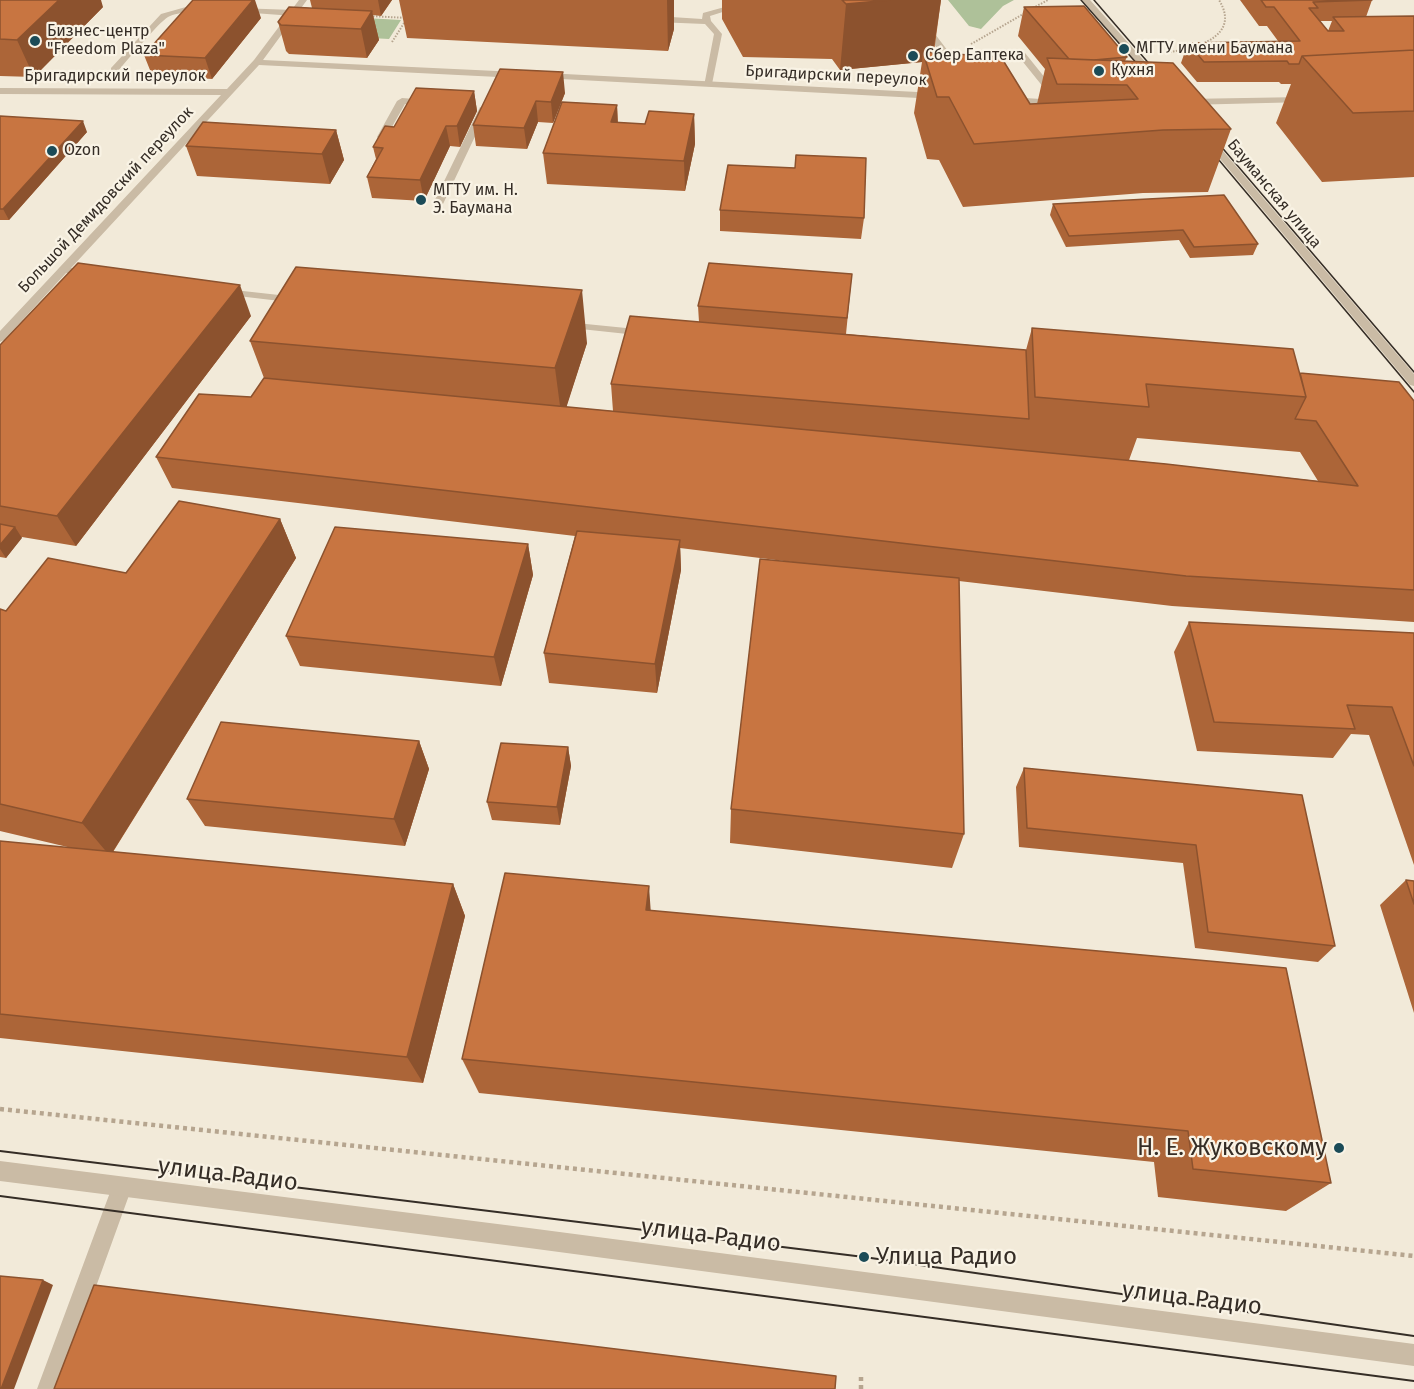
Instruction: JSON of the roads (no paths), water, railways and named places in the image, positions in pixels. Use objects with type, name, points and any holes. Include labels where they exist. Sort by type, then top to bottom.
[{"type":"street","name":"Большой Демидовский переулок","points":[[0,338],[257,62],[303,0]]},
{"type":"street","points":[[707,84],[718,34],[707,22],[706,15],[744,4],[742,0]]},
{"type":"street","points":[[905,0],[948,57]]},
{"type":"street","points":[[1086,0],[1158,81]]},
{"type":"street","points":[[114,70],[164,16],[193,7],[214,8]]},
{"type":"street","points":[[235,9],[294,13]]},
{"type":"street","points":[[642,19],[707,22]]},
{"type":"street","points":[[1004,100],[1065,103],[1022,55]]},
{"type":"street","name":"Бригадирский переулок","points":[[257,62],[498,78],[707,84],[948,96]]},
{"type":"street","name":"Бригадирский переулок","points":[[0,91],[229,92]]},
{"type":"street","points":[[1185,111],[1177,102],[1312,100]]},
{"type":"street","points":[[382,137],[402,101],[437,103]]},
{"type":"street","points":[[438,204],[486,102],[472,105]]},
{"type":"street","name":"Бауманская улица","points":[[1200,129],[1414,382]]},
{"type":"street","points":[[63,270],[104,276]]},
{"type":"street","points":[[207,290],[312,302]]},
{"type":"street","points":[[550,324],[658,334]]},
{"type":"street","name":"улица Радио","points":[[0,1171],[529,1238],[1414,1355]]},
{"type":"street","points":[[48,1389],[122,1187]]},
{"type":"tram line","points":[[1081,0],[1146,74]]},
{"type":"tram line","points":[[1094,0],[1158,74]]},
{"type":"tram line","points":[[1213,137],[1414,372]]},
{"type":"tram line","points":[[1208,147],[1414,392]]},
{"type":"tram line","points":[[0,1151],[864,1257],[1414,1336]]},
{"type":"tram line","points":[[0,1196],[1414,1381]]},
{"type":"place","name":"Бизнес-центр \"Freedom Plaza\"","points":[[35,41]]},
{"type":"place","name":"МГТУ имени Баумана","points":[[1124,49]]},
{"type":"place","name":"Сбер Еаптека","points":[[913,56]]},
{"type":"place","name":"Кухня","points":[[1099,71]]},
{"type":"place","name":"Ozon","points":[[52,151]]},
{"type":"place","name":"МГТУ им. Н. Э. Баумана","points":[[421,200]]},
{"type":"place","name":"Н. Е. Жуковскому","points":[[1339,1148]]},
{"type":"place","name":"Улица Радио","points":[[864,1257]]}]
